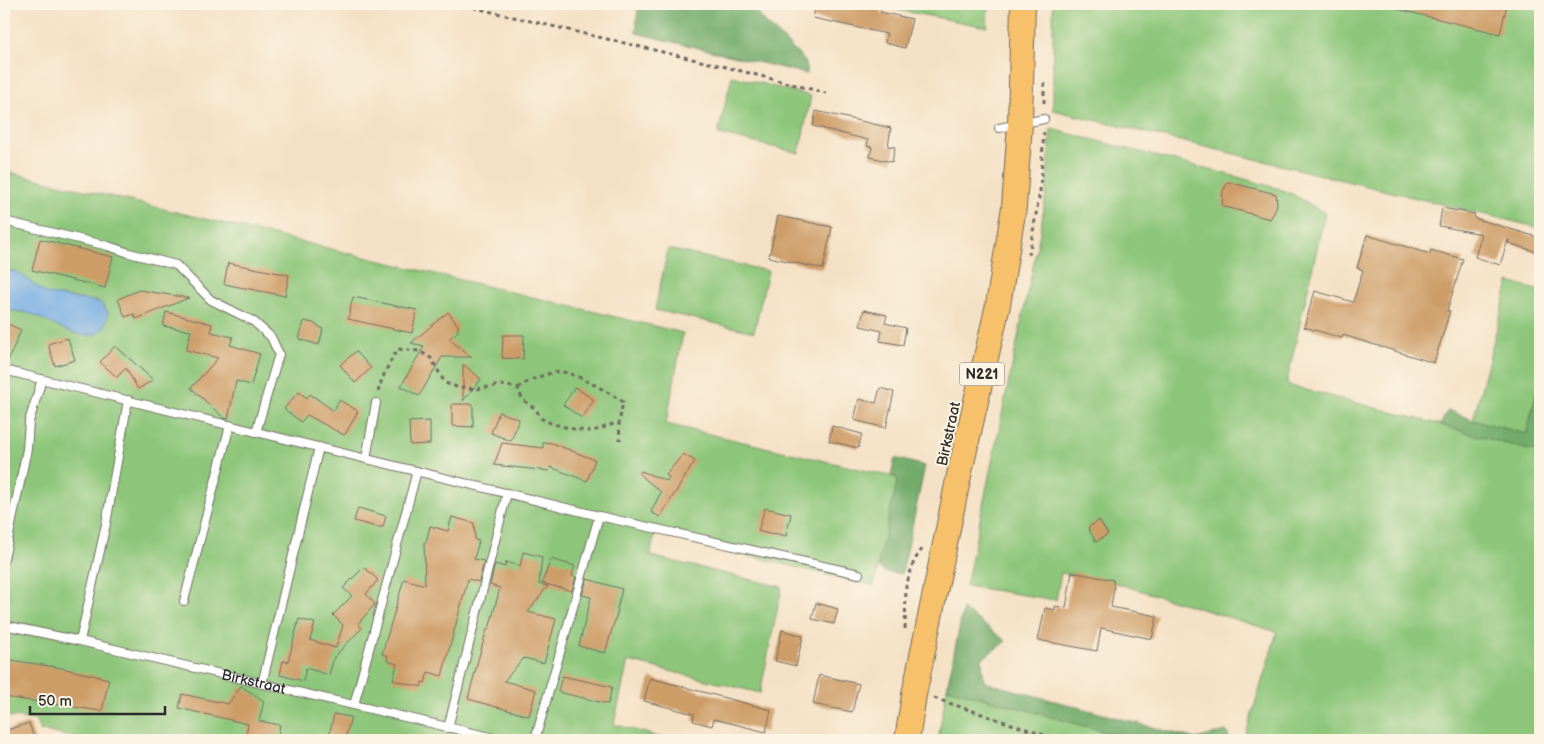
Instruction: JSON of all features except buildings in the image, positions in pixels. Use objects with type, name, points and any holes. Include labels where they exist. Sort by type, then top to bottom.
[{"type":"main road","name":"Birkstraat","points":[[907,740],[914,695],[958,480],[998,305],[1014,207],[1010,126],[1023,4]]},
{"type":"lane","points":[[1010,126],[1044,119]]},
{"type":"lane","points":[[4,221],[108,246],[176,266],[211,300],[253,320],[271,337],[279,354],[256,432]]},
{"type":"lane","points":[[4,370],[507,494],[859,574]]},
{"type":"lane","points":[[4,559],[27,449],[29,422],[42,379]]},
{"type":"lane","points":[[80,641],[106,524],[128,400]]},
{"type":"lane","points":[[366,458],[376,403]]},
{"type":"lane","points":[[184,601],[230,425]]},
{"type":"lane","points":[[262,684],[319,447]]},
{"type":"lane","points":[[354,705],[417,471]]},
{"type":"lane","points":[[448,728],[507,494]]},
{"type":"lane","points":[[535,740],[600,516]]},
{"type":"lane","name":"Birkstraat","points":[[4,625],[503,740]]},
{"type":"path","points":[[458,4],[826,93]]},
{"type":"path","points":[[376,403],[382,380],[398,349],[419,351],[431,358],[445,383],[457,387],[476,389],[501,385],[518,388],[528,380],[562,372],[575,375],[623,402],[619,423],[620,440]]},
{"type":"path","points":[[518,388],[522,400],[537,410],[541,418],[548,422],[590,431],[619,423]]},
{"type":"path","points":[[905,631],[906,586],[914,562],[923,545]]},
{"type":"path","points":[[933,698],[1060,740]]},
{"type":"green space","points":[[638,4],[753,4],[764,21],[805,61],[807,74],[636,33]]},
{"type":"green space","points":[[869,4],[988,4],[987,27],[882,7]]},
{"type":"green space","points":[[1053,4],[1540,4],[1540,228],[1053,110]]},
{"type":"green space","points":[[732,76],[811,96],[799,153],[718,134]]},
{"type":"green space","points":[[1051,129],[1280,189],[1325,213],[1287,385],[1539,450],[1540,446],[1540,740],[1244,740],[1277,632],[1109,581],[1061,573],[1056,600],[966,586],[1040,233],[1046,194]]},
{"type":"green space","points":[[4,171],[683,333],[666,424],[898,478],[874,586],[655,533],[650,556],[782,587],[760,693],[628,661],[614,724],[669,740],[85,740],[40,730],[35,720],[4,716]]},
{"type":"green space","points":[[668,249],[768,271],[754,332],[655,310]]},
{"type":"green space","points":[[1509,282],[1540,291],[1540,380],[1526,434],[1473,420]]},
{"type":"green space","points":[[1540,382],[1539,450],[1528,450],[1440,425],[1448,410],[1473,420],[1526,434]]},
{"type":"green space","points":[[895,458],[925,466],[902,574],[885,572],[880,569],[879,560],[898,478],[891,476]]},
{"type":"green space","points":[[963,609],[1006,641],[982,659],[984,682],[1196,739],[1226,731],[1230,740],[1134,740],[947,688]]},
{"type":"green space","points":[[947,688],[1114,734],[1135,740],[938,740]]},
{"type":"water","points":[[4,270],[16,271],[47,294],[100,302],[108,312],[106,323],[100,331],[92,335],[82,335],[31,314],[4,310]]}]
